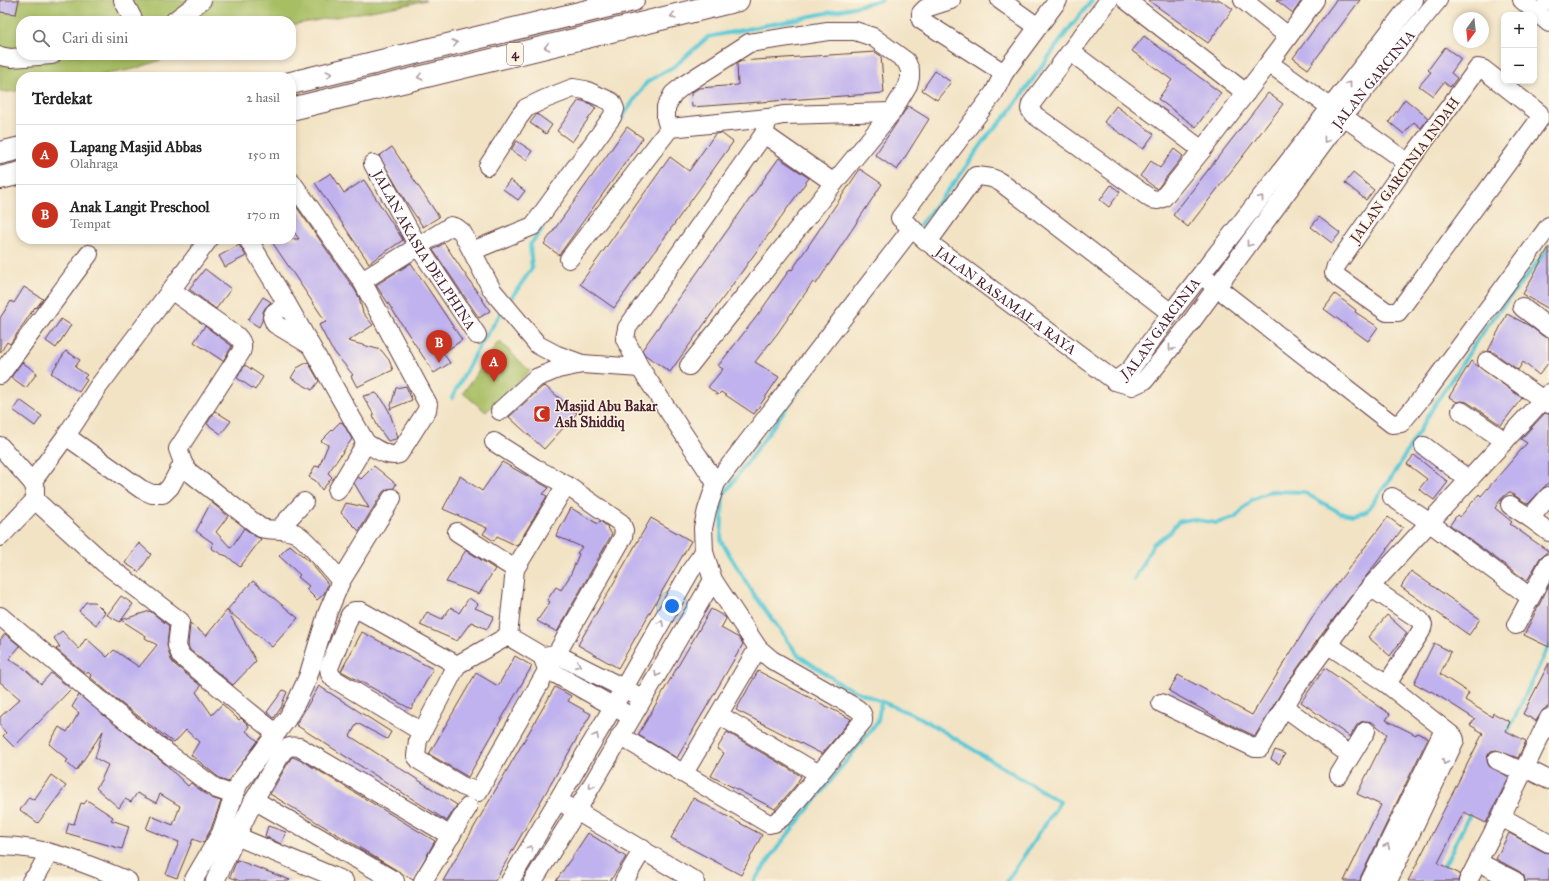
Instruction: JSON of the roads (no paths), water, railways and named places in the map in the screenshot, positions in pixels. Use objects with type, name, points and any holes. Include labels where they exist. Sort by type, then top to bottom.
[{"type":"highway","name":"4","points":[[296,82],[633,0]]},
{"type":"highway","name":"4","points":[[296,108],[738,0]]},
{"type":"highway","points":[[0,153],[16,149]]},
{"type":"highway","points":[[0,178],[16,174]]},
{"type":"street","points":[[123,0],[131,16]]},
{"type":"street","points":[[181,16],[202,0]]},
{"type":"street","points":[[951,0],[926,8],[921,13],[921,20],[1004,73]]},
{"type":"street","points":[[1000,0],[1038,27]]},
{"type":"street","points":[[916,232],[1004,73],[1058,0]]},
{"type":"street","points":[[1109,0],[1031,104],[1030,109],[1033,114],[1151,199],[1158,200],[1163,198],[1202,150],[1315,0]]},
{"type":"street","points":[[1126,0],[1246,93]]},
{"type":"street","points":[[1243,0],[1288,36]]},
{"type":"street","name":"JALAN GARCINIA","points":[[1115,381],[1132,386],[1145,380],[1217,286],[1414,0]]},
{"type":"street","name":"JALAN GARCINIA","points":[[1115,381],[1130,370],[1171,313],[1201,275],[1337,112],[1438,0]]},
{"type":"street","points":[[1522,0],[1549,23]]},
{"type":"street","points":[[669,129],[666,119],[666,107],[673,94],[684,85],[749,43],[828,31],[865,33],[873,37],[906,61],[910,70],[908,85],[892,112],[689,366]]},
{"type":"street","points":[[1071,52],[1202,150]]},
{"type":"street","points":[[0,56],[16,58]]},
{"type":"street","points":[[1269,63],[1408,163]]},
{"type":"street","name":"JALAN GARCINIA INDAH","points":[[1478,68],[1483,69],[1540,114],[1536,126],[1398,312],[1387,312],[1338,278],[1334,273],[1336,266],[1408,163],[1478,68]]},
{"type":"street","points":[[472,251],[533,226],[612,118],[615,109],[612,102],[585,90],[574,88],[526,108],[488,166]]},
{"type":"street","points":[[716,483],[640,368],[625,339],[627,328],[766,126],[783,115],[892,112]]},
{"type":"street","points":[[568,259],[669,129],[673,127],[766,126],[834,183]]},
{"type":"street","name":"JALAN AKASIA DELPHINA","points":[[373,164],[418,246],[477,335]]},
{"type":"street","points":[[620,736],[769,824],[774,823],[784,816],[863,721],[864,716],[861,712],[851,705],[772,660],[758,648],[713,580],[704,552],[703,528],[716,483],[916,232],[976,176],[988,176],[996,179],[1171,313]]},
{"type":"street","points":[[251,244],[366,443],[388,455],[394,456],[399,454],[427,410],[428,404],[362,281],[296,188]]},
{"type":"street","points":[[362,281],[451,226],[454,226],[462,232],[492,290],[538,344],[556,355],[582,364],[640,368]]},
{"type":"street","points":[[1201,275],[1392,424],[1397,424],[1401,423],[1428,390],[1549,226]]},
{"type":"street","name":"JALAN RASAMALA RAYA","points":[[916,232],[1115,381]]},
{"type":"street","points":[[32,482],[66,436],[98,387],[205,244]]},
{"type":"street","points":[[0,374],[89,254]]},
{"type":"street","points":[[171,290],[237,336],[242,341],[243,347],[178,449],[183,463],[188,470],[261,528],[270,530],[279,529],[296,534],[341,581]]},
{"type":"street","points":[[1522,308],[1549,328]]},
{"type":"street","points":[[1161,703],[1255,748],[1260,748],[1263,745],[1284,708],[1327,644],[1370,587],[1505,441],[1547,399],[1487,361]]},
{"type":"street","points":[[500,411],[536,378],[558,369],[582,364]]},
{"type":"street","points":[[1461,411],[1505,441]]},
{"type":"street","points":[[66,436],[141,489],[152,494],[163,494],[170,486],[183,463]]},
{"type":"street","points":[[494,442],[535,468],[566,484],[621,523],[624,533],[548,660],[478,792],[462,786],[420,761],[416,756],[416,749],[422,732],[457,665],[508,636]]},
{"type":"street","points":[[337,491],[366,443]]},
{"type":"street","points":[[0,446],[32,482],[35,488],[35,500],[0,537]]},
{"type":"street","points":[[1424,446],[1469,480]]},
{"type":"street","points":[[508,636],[515,569],[566,484]]},
{"type":"street","points":[[1392,496],[1530,597]]},
{"type":"street","points":[[1530,518],[1549,496]]},
{"type":"street","points":[[193,881],[221,833],[234,795],[240,783],[294,707],[308,677],[327,614],[341,581],[392,498]]},
{"type":"street","points":[[35,500],[104,563],[180,621],[178,646],[181,656],[268,727],[277,732]]},
{"type":"street","points":[[279,529],[304,502]]},
{"type":"street","points":[[1510,505],[1549,532]]},
{"type":"street","points":[[457,532],[515,569]]},
{"type":"street","points":[[510,881],[559,800],[691,570],[704,552]]},
{"type":"street","points":[[1516,625],[1549,563]]},
{"type":"street","points":[[533,881],[576,812],[713,580]]},
{"type":"street","points":[[1370,587],[1420,620],[1422,625],[1421,631],[1387,684]]},
{"type":"street","points":[[422,732],[334,679],[330,674],[329,668],[350,615],[354,611],[361,611],[457,665]]},
{"type":"street","points":[[0,616],[110,708],[169,754],[217,789],[234,795]]},
{"type":"street","points":[[508,636],[548,660],[613,707],[631,717]]},
{"type":"street","points":[[1327,644],[1387,684],[1454,737],[1455,741],[1388,881]]},
{"type":"street","points":[[684,774],[758,648]]},
{"type":"street","points":[[548,660],[624,687],[642,698]]},
{"type":"street","points":[[1284,708],[1350,756]]},
{"type":"street","points":[[719,715],[819,774]]},
{"type":"street","points":[[1468,881],[1549,718]]},
{"type":"street","points":[[1370,881],[1444,730]]},
{"type":"street","points":[[1339,775],[1366,731]]},
{"type":"street","points":[[215,881],[254,800],[283,751],[287,747],[292,746],[299,747],[451,836]]},
{"type":"street","points":[[1497,760],[1549,780]]},
{"type":"street","points":[[254,800],[395,881]]},
{"type":"street","points":[[559,800],[576,812],[643,849],[695,881]]},
{"type":"street","points":[[423,881],[468,807]]},
{"type":"street","points":[[1501,817],[1549,843]]},
{"type":"street","points":[[236,836],[344,881]]},
{"type":"street","points":[[0,846],[14,846],[68,858],[107,877],[128,881]]},
{"type":"street","points":[[624,881],[643,849]]},
{"type":"street","points":[[31,881],[48,853]]},
{"type":"street","points":[[1478,862],[1515,881]]},
{"type":"waterway","points":[[618,123],[647,82],[676,65],[708,37],[841,10],[882,0]]},
{"type":"waterway","points":[[918,227],[958,178],[989,134],[1008,114],[1068,30],[1092,0]]},
{"type":"waterway","points":[[508,303],[532,268],[530,245],[542,229]]},
{"type":"waterway","points":[[1134,580],[1153,544],[1169,533],[1178,522],[1191,519],[1216,523],[1235,518],[1252,500],[1271,491],[1303,492],[1341,513],[1354,515],[1366,512],[1395,472],[1437,401],[1487,326],[1549,248]]},
{"type":"waterway","points":[[452,398],[478,348],[503,310]]},
{"type":"waterway","points":[[810,375],[723,496],[721,541],[753,593],[798,655],[842,685],[921,718],[1060,802],[1007,881]]},
{"type":"waterway","points":[[1506,736],[1549,645]]},
{"type":"waterway","points":[[754,881],[778,847],[878,721],[881,702]]},
{"type":"waterway","points":[[1442,870],[1472,810]]},
{"type":"place","name":"Anak Langit Preschool","points":[[439,363]]},
{"type":"place","name":"Lapang Masjid Abbas","points":[[494,382]]},
{"type":"place","name":"Masjid Abu Bakar Ash Shiddiq","points":[[542,414]]}]
